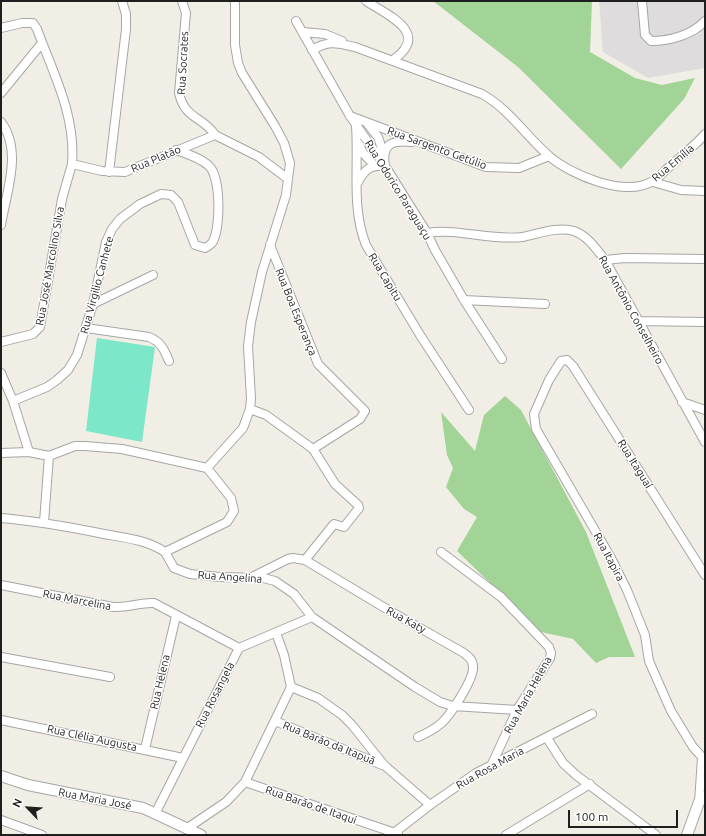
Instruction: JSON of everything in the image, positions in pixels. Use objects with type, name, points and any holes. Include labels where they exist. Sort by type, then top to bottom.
[{"type":"street","points":[[109,172],[126,29],[126,14],[122,1]]},
{"type":"street","name":"Rua Socrates","points":[[182,1],[186,13],[179,93],[181,103],[190,114],[211,128],[215,135]]},
{"type":"street","points":[[207,468],[243,428],[250,409],[252,399],[248,346],[256,294],[286,196],[290,163],[284,143],[264,106],[242,73],[238,63],[235,1]]},
{"type":"street","points":[[366,1],[399,22],[406,30],[409,38],[407,45],[399,56],[393,60]]},
{"type":"street","points":[[642,1],[645,35],[651,41],[671,39],[684,34],[705,20]]},
{"type":"street","name":"Rua Odorico Paraguaçu","points":[[296,20],[356,126],[385,166],[427,233],[434,250],[502,359]]},
{"type":"street","points":[[1,28],[22,23],[33,23],[65,102],[71,124],[73,145],[72,164]]},
{"type":"street","points":[[303,32],[325,34],[356,47]]},
{"type":"street","points":[[312,50],[326,43],[335,42],[356,47]]},
{"type":"street","points":[[1,93],[42,43]]},
{"type":"street","name":"Rua Emília","points":[[356,47],[468,89],[493,100],[522,127],[549,156],[577,174],[607,186],[623,187],[653,182],[704,138]]},
{"type":"street","name":"Rua Sargento Getúlio","points":[[350,116],[486,167],[519,168],[549,156]]},
{"type":"street","points":[[1,122],[8,133],[12,154],[1,225]]},
{"type":"street","points":[[358,182],[366,169],[374,165],[385,166],[384,155],[378,137],[366,122]]},
{"type":"street","name":"Rua Capitu","points":[[356,126],[358,141],[358,220],[366,245],[420,335],[469,410]]},
{"type":"street","points":[[215,135],[259,157],[288,180]]},
{"type":"street","name":"Rua Platão","points":[[72,164],[109,172],[125,172],[215,135]]},
{"type":"street","points":[[358,141],[364,153],[374,165]]},
{"type":"street","points":[[384,155],[388,146],[398,141],[414,142],[433,146]]},
{"type":"street","name":"Rua Virgilio Canhete","points":[[13,401],[47,387],[68,370],[77,355],[93,304],[106,242],[112,229],[120,219],[140,204],[161,194],[171,195],[178,202],[195,245],[205,248],[212,244],[216,233],[218,209],[218,187],[215,174],[209,165],[176,150]]},
{"type":"street","name":"Rua José Marcolino Silva","points":[[1,342],[33,334],[40,327],[62,199],[72,164]]},
{"type":"street","points":[[653,182],[681,190],[705,190]]},
{"type":"street","name":"Rua Antônio Conselheiro","points":[[427,233],[443,230],[498,237],[521,237],[549,231],[573,231],[589,240],[605,260],[637,321],[705,442]]},
{"type":"street","name":"Rua Boa Esperança","points":[[270,245],[312,354],[318,364],[365,411],[360,419],[313,449]]},
{"type":"street","points":[[605,260],[625,258],[705,259]]},
{"type":"street","points":[[93,304],[153,274]]},
{"type":"street","points":[[464,300],[545,304]]},
{"type":"street","points":[[637,321],[705,322]]},
{"type":"street","points":[[86,328],[149,337],[157,340],[162,345],[169,361]]},
{"type":"street","name":"Rua Itaguaí","points":[[561,361],[567,360],[573,366],[705,574]]},
{"type":"street","name":"Rua Itapira","points":[[561,361],[548,380],[534,414],[536,429],[611,558],[637,614],[644,635],[649,661],[658,686],[683,733],[704,758],[702,800]]},
{"type":"street","points":[[1,372],[13,401],[28,452]]},
{"type":"street","points":[[682,402],[705,410]]},
{"type":"street","points":[[250,409],[266,415],[313,449],[335,484],[358,505],[358,511],[344,527],[334,524],[305,560],[299,558],[288,559],[250,578]]},
{"type":"street","points":[[1,453],[28,452],[49,456],[75,446],[90,446],[149,454],[207,468],[233,501],[234,511],[227,522],[165,552],[148,543],[44,522],[1,518]]},
{"type":"street","points":[[44,522],[49,456]]},
{"type":"street","name":"Rua Angelina","points":[[165,552],[171,564],[181,572],[220,577],[263,578],[275,581],[286,587],[294,594],[312,617],[415,687],[440,702],[453,706],[517,710]]},
{"type":"street","name":"Rua Maria Helena","points":[[441,552],[501,597],[549,647],[551,652],[550,658],[517,710],[491,766]]},
{"type":"street","name":"Rua Katy","points":[[305,560],[390,611],[464,652],[471,659],[473,666],[472,678],[441,724],[418,737]]},
{"type":"street","name":"Rua Marcelina","points":[[1,585],[113,607],[124,608],[147,602],[154,603],[239,648]]},
{"type":"street","name":"Rua Helena","points":[[145,749],[176,616]]},
{"type":"street","points":[[239,648],[312,617]]},
{"type":"street","points":[[186,829],[226,802],[245,782],[291,687],[284,655],[276,633]]},
{"type":"street","name":"Rua Rosangela","points":[[155,814],[239,648]]},
{"type":"street","points":[[1,657],[110,677]]},
{"type":"street","points":[[291,687],[318,698],[342,715],[384,766],[430,805]]},
{"type":"street","name":"Rua Rosa Maria","points":[[397,834],[430,805],[476,773],[592,714]]},
{"type":"street","name":"Rua Clélia Augusta","points":[[1,720],[183,758]]},
{"type":"street","name":"Rua Barão da Itapuã","points":[[275,721],[384,766]]},
{"type":"street","points":[[547,738],[563,763],[576,775],[656,835]]},
{"type":"street","name":"Rua Maria José","points":[[1,776],[28,785],[131,805],[201,835]]},
{"type":"street","name":"Rua Barão de Itaqui","points":[[245,782],[397,834]]},
{"type":"street","points":[[506,835],[590,784]]},
{"type":"street","points":[[687,835],[702,800]]},
{"type":"street","points":[[1,820],[42,835]]},
{"type":"shaded area","points":[[599,1],[705,1],[705,68],[648,78],[603,52]]},
{"type":"green space","points":[[433,1],[592,1],[590,52],[635,78],[662,85],[695,78],[684,99],[621,169],[518,67]]},
{"type":"green space","points":[[97,338],[155,347],[142,442],[86,431]]},
{"type":"green space","points":[[505,396],[521,410],[586,532],[635,657],[609,657],[596,663],[573,639],[541,632],[457,551],[477,517],[464,509],[446,487],[453,468],[447,455],[441,412],[475,451],[484,415]]}]
